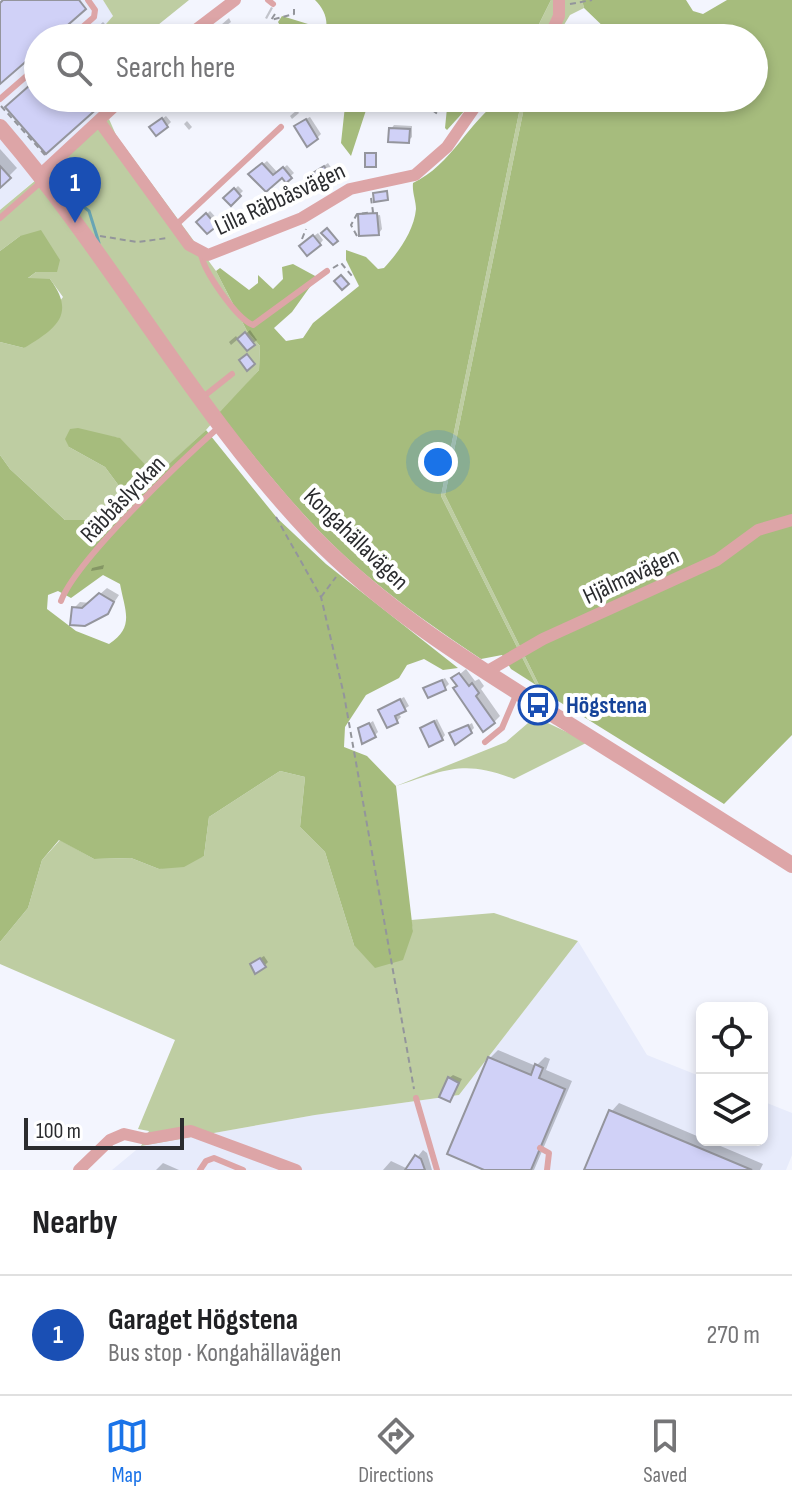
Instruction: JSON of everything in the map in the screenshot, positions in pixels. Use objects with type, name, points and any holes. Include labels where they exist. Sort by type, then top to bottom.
[{"type":"street","points":[[203,24],[235,0]]},
{"type":"street","points":[[554,24],[560,4]]},
{"type":"street","points":[[42,178],[53,163],[108,112]]},
{"type":"street","name":"Lilla Räbbåsvägen","points":[[99,121],[180,230],[201,254],[214,254],[302,218],[350,189],[415,175],[456,137],[472,112]]},
{"type":"street","name":"Kongahällavägen","points":[[0,127],[42,178],[219,427],[280,499],[344,566],[390,606],[486,672],[792,865]]},
{"type":"street","name":"Hjälmavägen","points":[[486,672],[543,639],[717,560],[758,530],[792,520]]},
{"type":"street","points":[[79,1170],[118,1136],[146,1139],[191,1131],[296,1170]]},
{"type":"lane","points":[[86,24],[94,17],[95,10],[88,0]]},
{"type":"lane","points":[[0,99],[24,78]]},
{"type":"lane","points":[[180,230],[281,127]]},
{"type":"lane","points":[[0,218],[42,178]]},
{"type":"lane","name":"Lilla Räbbåsvägen","points":[[201,254],[236,313],[243,321],[253,325],[327,271]]},
{"type":"lane","points":[[199,401],[232,374]]},
{"type":"lane","name":"Räbbåslyckan","points":[[61,601],[71,581],[101,545],[219,427]]},
{"type":"lane","points":[[485,742],[502,728],[518,692]]},
{"type":"lane","points":[[416,1098],[437,1170]]},
{"type":"lane","points":[[540,1148],[549,1153],[547,1170]]},
{"type":"lane","points":[[200,1170],[206,1161],[214,1158],[243,1170]]},
{"type":"path","points":[[560,4],[592,0]]},
{"type":"path","points":[[270,2],[276,12],[271,20],[294,14],[294,7]]},
{"type":"path","points":[[0,105],[67,174],[68,185]]},
{"type":"path","points":[[435,112],[439,115]]},
{"type":"path","points":[[357,236],[351,225],[357,214],[373,212],[371,198]]},
{"type":"path","points":[[99,236],[137,242],[180,230]]},
{"type":"path","points":[[327,271],[341,263],[352,276]]},
{"type":"path","points":[[280,499],[274,511],[321,597],[344,695],[416,1098]]},
{"type":"path","points":[[321,597],[344,566]]},
{"type":"shaded area","points":[[0,0],[103,0],[113,16],[106,24],[24,24],[24,112],[115,112],[0,210]]},
{"type":"shaded area","points":[[578,941],[647,1055],[696,1075],[696,1146],[768,1146],[768,1103],[792,1113],[792,1155],[786,1170],[112,1170],[141,1146],[315,1115],[459,1095]]},
{"type":"green space","points":[[103,0],[189,0],[159,24],[106,24],[113,16]]},
{"type":"green space","points":[[315,0],[551,0],[539,24],[326,24],[322,9]]},
{"type":"green space","points":[[551,0],[582,0],[584,8],[570,15],[565,24],[539,24]]},
{"type":"green space","points":[[582,0],[686,0],[693,11],[703,14],[727,0],[792,0],[792,735],[724,804],[542,691],[445,495],[523,112],[768,112],[768,24],[601,24],[584,8]]},
{"type":"green space","points":[[282,16],[308,24],[279,24]]},
{"type":"green space","points":[[344,112],[365,112],[351,156],[341,143]]},
{"type":"green space","points":[[447,112],[463,112],[447,130]]},
{"type":"green space","points":[[487,112],[519,112],[441,496],[536,685],[511,669],[502,655],[481,659],[417,615],[356,566],[305,516],[219,413],[259,370],[260,346],[247,331],[216,271],[220,268],[249,290],[258,283],[258,275],[273,289],[283,279],[282,267],[293,264],[317,277],[292,312],[274,328],[286,341],[303,338],[313,323],[359,286],[346,260],[346,250],[366,257],[378,269],[384,268],[400,249],[412,225],[416,209],[413,183],[439,165]]},
{"type":"green space","points":[[519,112],[523,112],[445,495],[542,691],[536,685],[441,496]]},
{"type":"green space","points":[[109,119],[116,135],[216,271],[247,331],[260,346],[259,370],[206,430],[156,477],[119,438],[70,429],[69,447],[105,467],[122,490],[90,520],[65,520],[10,469],[0,455],[0,342],[24,348],[63,297],[50,279],[27,279],[36,272],[20,236],[0,251],[0,210]]},
{"type":"green space","points":[[41,230],[60,260],[57,272],[36,272],[28,278],[50,279],[62,302],[62,312],[53,327],[24,348],[0,342],[0,251],[20,236]]},
{"type":"green space","points":[[78,428],[120,438],[156,476],[206,430],[277,518],[326,564],[458,668],[443,670],[424,659],[407,665],[399,678],[366,695],[345,727],[344,747],[367,756],[396,786],[413,931],[403,960],[375,968],[354,945],[325,852],[300,827],[305,777],[280,771],[209,817],[204,856],[184,867],[159,869],[131,858],[94,859],[59,840],[42,860],[28,908],[0,942],[0,455],[10,469],[65,520],[90,520],[122,490],[105,467],[69,447],[65,439],[70,429]],"holes":[[[103,575],[120,584],[126,610],[125,625],[109,644],[76,631],[47,609],[48,595],[58,591],[71,598]]]},
{"type":"green space","points":[[535,717],[588,742],[514,779],[467,768],[442,771],[396,786],[506,742]]},
{"type":"green space","points":[[280,771],[305,777],[300,827],[325,852],[354,945],[413,931],[411,920],[494,913],[578,941],[459,1095],[315,1115],[141,1146],[149,1131],[138,1129],[175,1040],[0,964],[0,942],[28,908],[42,860],[60,840],[94,859],[131,858],[159,869],[204,856],[209,817]]},
{"type":"building","points":[[3,0],[79,0],[86,9],[69,24],[24,24],[24,63],[0,84],[0,3]]},
{"type":"building","points":[[24,90],[24,112],[93,112],[46,154],[5,107]]},
{"type":"building","points":[[162,118],[168,127],[156,136],[149,127]]},
{"type":"building","points":[[306,119],[318,139],[307,147],[294,126]]},
{"type":"building","points":[[389,128],[410,129],[409,143],[388,142]]},
{"type":"building","points":[[365,153],[376,153],[376,167],[365,167]]},
{"type":"building","points":[[262,163],[273,175],[283,167],[292,178],[286,183],[282,178],[266,192],[248,174]]},
{"type":"building","points":[[0,166],[11,178],[0,188]]},
{"type":"building","points":[[324,166],[336,184],[323,192],[311,174]]},
{"type":"building","points":[[234,188],[241,196],[231,206],[223,198]]},
{"type":"building","points":[[387,191],[388,200],[374,202],[373,193]]},
{"type":"building","points":[[206,213],[217,226],[207,234],[196,222]]},
{"type":"building","points":[[377,213],[379,235],[359,236],[358,214]]},
{"type":"building","points":[[327,228],[338,241],[333,245],[321,233]]},
{"type":"building","points":[[313,235],[321,245],[307,256],[299,246]]},
{"type":"building","points":[[341,275],[349,284],[342,290],[334,281]]},
{"type":"building","points":[[245,332],[255,345],[247,351],[237,339]]},
{"type":"building","points":[[247,354],[255,364],[247,371],[239,360]]},
{"type":"building","points":[[99,593],[114,602],[108,614],[85,626],[70,625],[72,607],[82,608]]},
{"type":"building","points":[[459,673],[469,686],[472,683],[479,693],[476,696],[495,723],[483,732],[453,688],[457,686],[451,678]]},
{"type":"building","points":[[442,680],[446,690],[428,698],[423,688]]},
{"type":"building","points":[[400,699],[406,711],[395,716],[398,723],[387,728],[378,710]]},
{"type":"building","points":[[434,721],[443,740],[429,747],[420,728]]},
{"type":"building","points":[[369,723],[376,737],[362,744],[358,728]]},
{"type":"building","points":[[468,725],[472,733],[455,745],[449,733]]},
{"type":"building","points":[[260,958],[266,967],[255,974],[250,964]]},
{"type":"building","points":[[488,1057],[531,1075],[535,1064],[543,1068],[539,1078],[565,1089],[531,1170],[484,1170],[447,1154]]},
{"type":"building","points":[[448,1077],[459,1083],[450,1102],[439,1097]]},
{"type":"building","points":[[609,1110],[752,1170],[584,1170]]},
{"type":"building","points":[[415,1155],[421,1159],[425,1170],[405,1170]]},
{"type":"waterway","points":[[56,185],[89,211],[99,243]]},
{"type":"place","name":"Garaget Högstena","points":[[75,223]]},
{"type":"place","name":"Högstena","points":[[538,705]]}]
